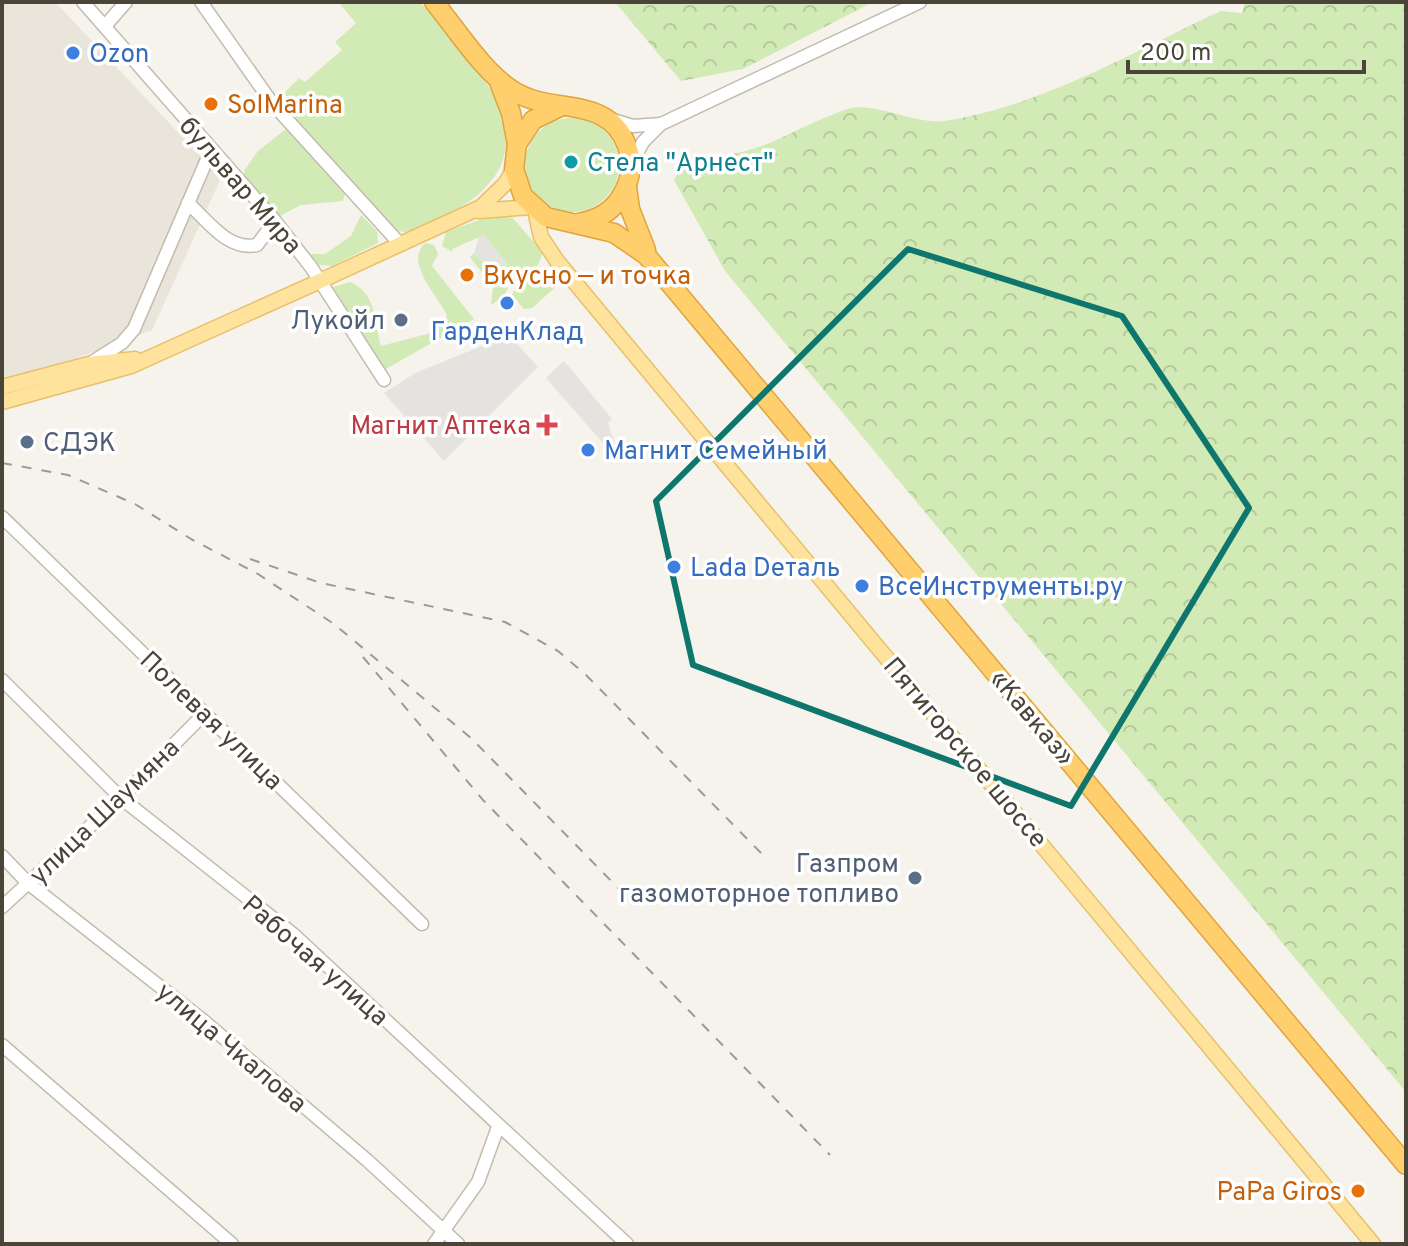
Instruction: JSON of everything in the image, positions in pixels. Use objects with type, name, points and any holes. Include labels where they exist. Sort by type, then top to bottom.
[{"type":"highway","points":[[434,2],[496,77],[529,99],[560,107],[592,109],[606,117],[625,138],[631,165]]},
{"type":"highway","points":[[496,77],[511,113],[517,144],[516,183],[534,209]]},
{"type":"highway","points":[[517,144],[533,120],[560,107]]},
{"type":"highway","name":"«Кавказ»","points":[[631,165],[627,187],[637,231],[659,269]]},
{"type":"highway","points":[[572,223],[601,216],[612,208],[627,187]]},
{"type":"highway","name":"«Кавказ»","points":[[534,209],[623,238],[659,269],[1406,1165]]},
{"type":"main road","points":[[2,402],[110,374],[320,281],[466,214],[494,196],[514,169]]},
{"type":"main road","points":[[466,214],[506,207],[534,209]]},
{"type":"main road","name":"Пятигорское шоссе","points":[[534,209],[541,237],[557,261],[1373,1244]]},
{"type":"main road","points":[[557,261],[552,239],[558,229],[572,223]]},
{"type":"main road","points":[[2,387],[89,364],[148,358]]},
{"type":"street","name":"бульвар Мира","points":[[83,2],[275,221],[320,281],[384,380]]},
{"type":"street","points":[[105,26],[126,2]]},
{"type":"street","points":[[201,2],[272,103],[400,244]]},
{"type":"street","points":[[631,165],[643,142],[661,124],[920,2]]},
{"type":"street","points":[[606,117],[633,126],[661,124]]},
{"type":"street","points":[[89,364],[122,343],[134,329],[211,150]]},
{"type":"street","points":[[188,203],[232,244],[244,248],[257,245],[275,221]]},
{"type":"street","name":"Полевая улица","points":[[2,517],[422,924]]},
{"type":"street","name":"Рабочая улица","points":[[2,680],[121,798],[293,934],[627,1244]]},
{"type":"street","name":"улица Шаумяна","points":[[2,907],[121,798],[205,713]]},
{"type":"street","name":"улица Чкалова","points":[[2,856],[28,883],[205,1022],[447,1231],[458,1244]]},
{"type":"street","points":[[2,1045],[232,1244]]},
{"type":"street","points":[[434,1244],[447,1231],[478,1182],[498,1127]]},
{"type":"highlighted area","points":[[908,249],[1122,316],[1249,508],[1071,806],[693,665],[656,501]]},
{"type":"shaded area","points":[[2,2],[55,2],[221,178],[152,330],[2,386]]},
{"type":"shaded area","points":[[484,235],[506,262],[506,269],[498,277],[474,253],[479,237]]},
{"type":"shaded area","points":[[509,335],[538,367],[444,461],[384,393],[415,373]]},
{"type":"shaded area","points":[[564,361],[612,419],[608,423],[615,444],[609,450],[546,378]]},
{"type":"green space","points":[[338,2],[420,2],[475,66],[491,90],[502,115],[506,141],[501,166],[483,190],[457,208],[408,232],[395,231],[307,135],[294,115],[282,107],[282,95],[299,78],[305,82],[342,50],[335,42],[356,23]]},
{"type":"green space","points":[[615,2],[873,2],[743,69],[681,81]]},
{"type":"green space","points":[[1245,2],[1406,2],[1406,1092],[725,271],[674,180],[687,157],[713,156],[754,148],[848,109],[869,108],[921,120],[944,121],[1017,103],[1086,76],[1221,11],[1242,13]]},
{"type":"green space","points":[[563,118],[581,118],[606,131],[616,147],[619,165],[616,183],[606,199],[581,212],[563,212],[538,199],[525,174],[525,156],[538,131]]},
{"type":"green space","points":[[286,129],[345,193],[343,201],[301,205],[280,216],[244,178],[244,171],[258,151]]},
{"type":"green space","points":[[361,215],[377,231],[378,243],[332,266],[319,265],[310,254],[325,254],[351,236]]},
{"type":"green space","points":[[490,216],[513,218],[543,253],[538,265],[516,281],[508,276],[506,262],[484,235],[452,249],[453,252],[442,246],[446,232]]},
{"type":"green space","points":[[425,243],[434,245],[438,254],[432,266],[474,319],[384,370],[333,287],[350,282],[365,293],[373,309],[381,346],[427,334],[444,323],[447,315],[420,269],[418,259]]},
{"type":"green space","points":[[474,253],[508,288],[504,296],[491,305],[493,287],[470,257]]},
{"type":"green space","points":[[545,267],[558,272],[560,283],[532,308],[524,309],[512,295],[517,286]]},
{"type":"railway","points":[[2,463],[68,475],[135,504],[191,539],[258,574],[334,624],[471,738],[624,894]]},
{"type":"railway","points":[[250,559],[321,583],[505,622],[558,651],[586,675],[762,854]]},
{"type":"railway","points":[[363,657],[483,800],[830,1155]]},
{"type":"place","name":"Ozon","points":[[73,53]]},
{"type":"place","name":"SolMarina","points":[[211,104]]},
{"type":"place","name":"Стела \"Арнест\"","points":[[571,162]]},
{"type":"place","name":"Вкусно — и точка","points":[[467,275]]},
{"type":"place","name":"ГарденКлад","points":[[507,303]]},
{"type":"place","name":"Лукойл","points":[[401,320]]},
{"type":"place","name":"Магнит Аптека","points":[[547,425]]},
{"type":"place","name":"СДЭК","points":[[27,442]]},
{"type":"place","name":"Магнит Семейный","points":[[588,450]]},
{"type":"place","name":"Lada Dеталь","points":[[674,567]]},
{"type":"place","name":"ВсеИнструменты.ру","points":[[862,586]]},
{"type":"place","name":"Газпром газомоторное топливо","points":[[915,878]]},
{"type":"place","name":"PaPa Giros","points":[[1358,1191]]}]
